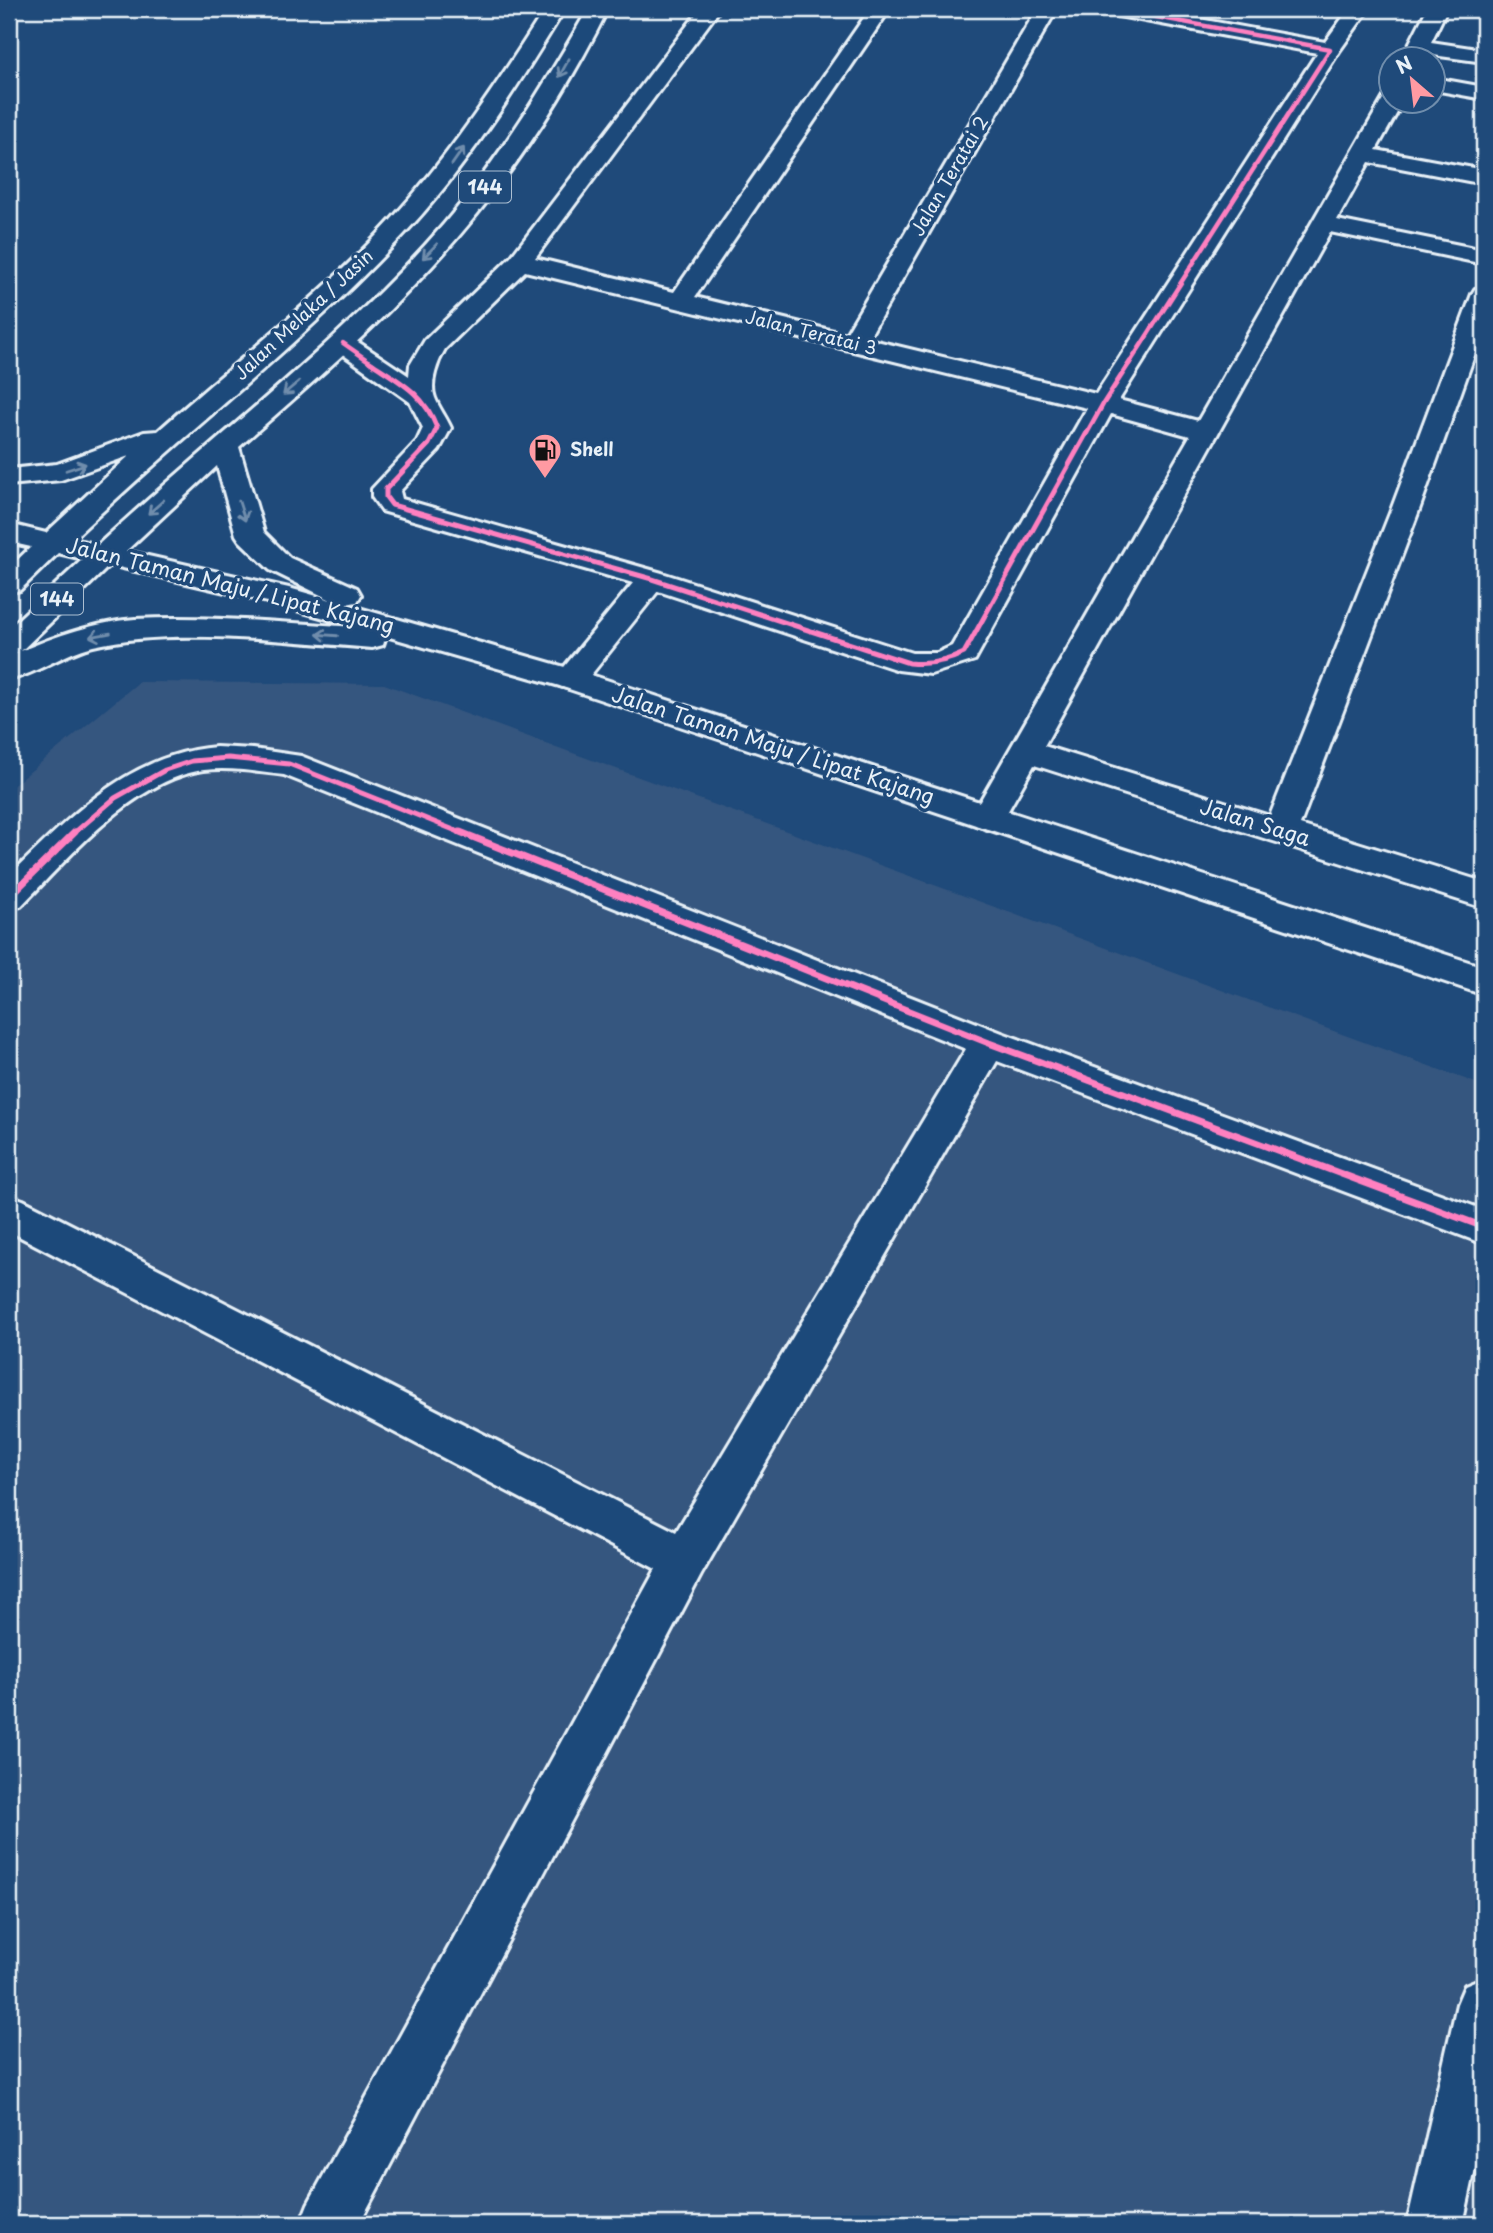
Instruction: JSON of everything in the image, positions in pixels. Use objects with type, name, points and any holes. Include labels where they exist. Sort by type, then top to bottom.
[{"type":"street","name":"Jalan Melaka / Jasin","points":[[9,584],[176,429],[304,320],[398,227],[450,166],[509,83],[555,9]]},
{"type":"street","name":"Jalan Melaka / Jasin","points":[[343,343],[451,230],[500,168],[558,79],[598,9]]},
{"type":"street","points":[[420,396],[423,365],[434,345],[520,262],[710,9]]},
{"type":"street","points":[[680,301],[880,9]]},
{"type":"street","name":"Jalan Teratai 2","points":[[853,343],[1047,9]]},
{"type":"street","points":[[1113,9],[1330,49]]},
{"type":"street","points":[[1417,46],[1437,9]]},
{"type":"street","points":[[343,343],[420,396],[438,428],[429,444],[386,489],[386,497],[392,505],[652,579],[909,663],[931,665],[951,660],[964,653],[1103,404],[1353,17]]},
{"type":"street","points":[[1321,21],[1353,17]]},
{"type":"street","points":[[1448,54],[1484,57]]},
{"type":"street","points":[[1448,87],[1484,93]]},
{"type":"street","points":[[988,817],[1384,116]]},
{"type":"street","points":[[1363,154],[1484,177]]},
{"type":"street","points":[[1324,224],[1484,257]]},
{"type":"street","name":"Jalan Teratai 3","points":[[520,262],[1103,404],[1206,432]]},
{"type":"street","points":[[1281,832],[1404,513],[1484,294]]},
{"type":"street","name":"144","points":[[9,645],[225,445],[343,343]]},
{"type":"street","points":[[9,477],[61,472],[176,429]]},
{"type":"street","points":[[225,445],[250,535],[280,564],[444,642]]},
{"type":"street","name":"Jalan Taman Maju / Lipat Kajang","points":[[9,533],[54,541],[278,595],[571,679],[1484,981]]},
{"type":"street","points":[[571,679],[652,579]]},
{"type":"street","points":[[9,670],[34,657],[84,638],[133,629],[229,629],[444,642]]},
{"type":"street","name":"Jalan Saga","points":[[1025,751],[1484,895]]},
{"type":"street","points":[[9,897],[108,802],[147,778],[193,761],[236,759],[289,764],[989,1042],[1484,1227]]},
{"type":"street","points":[[328,2224],[685,1560],[989,1042]]},
{"type":"street","points":[[9,1212],[685,1560]]},
{"type":"street","points":[[1435,2224],[1484,2004]]},
{"type":"shaded area","points":[[139,682],[384,684],[1484,1086],[1484,2224],[9,2224],[9,789]]},
{"type":"cycle path","points":[[343,343],[420,396],[431,412],[437,428],[429,444],[386,489],[386,497],[392,505],[652,579],[909,663],[931,664],[964,653],[1103,404],[1330,49],[1113,9]]},
{"type":"cycle path","points":[[9,897],[92,816],[115,798],[165,770],[192,761],[216,758],[289,764],[989,1043],[1484,1227]]},
{"type":"place","name":"Shell","points":[[545,480]]}]
